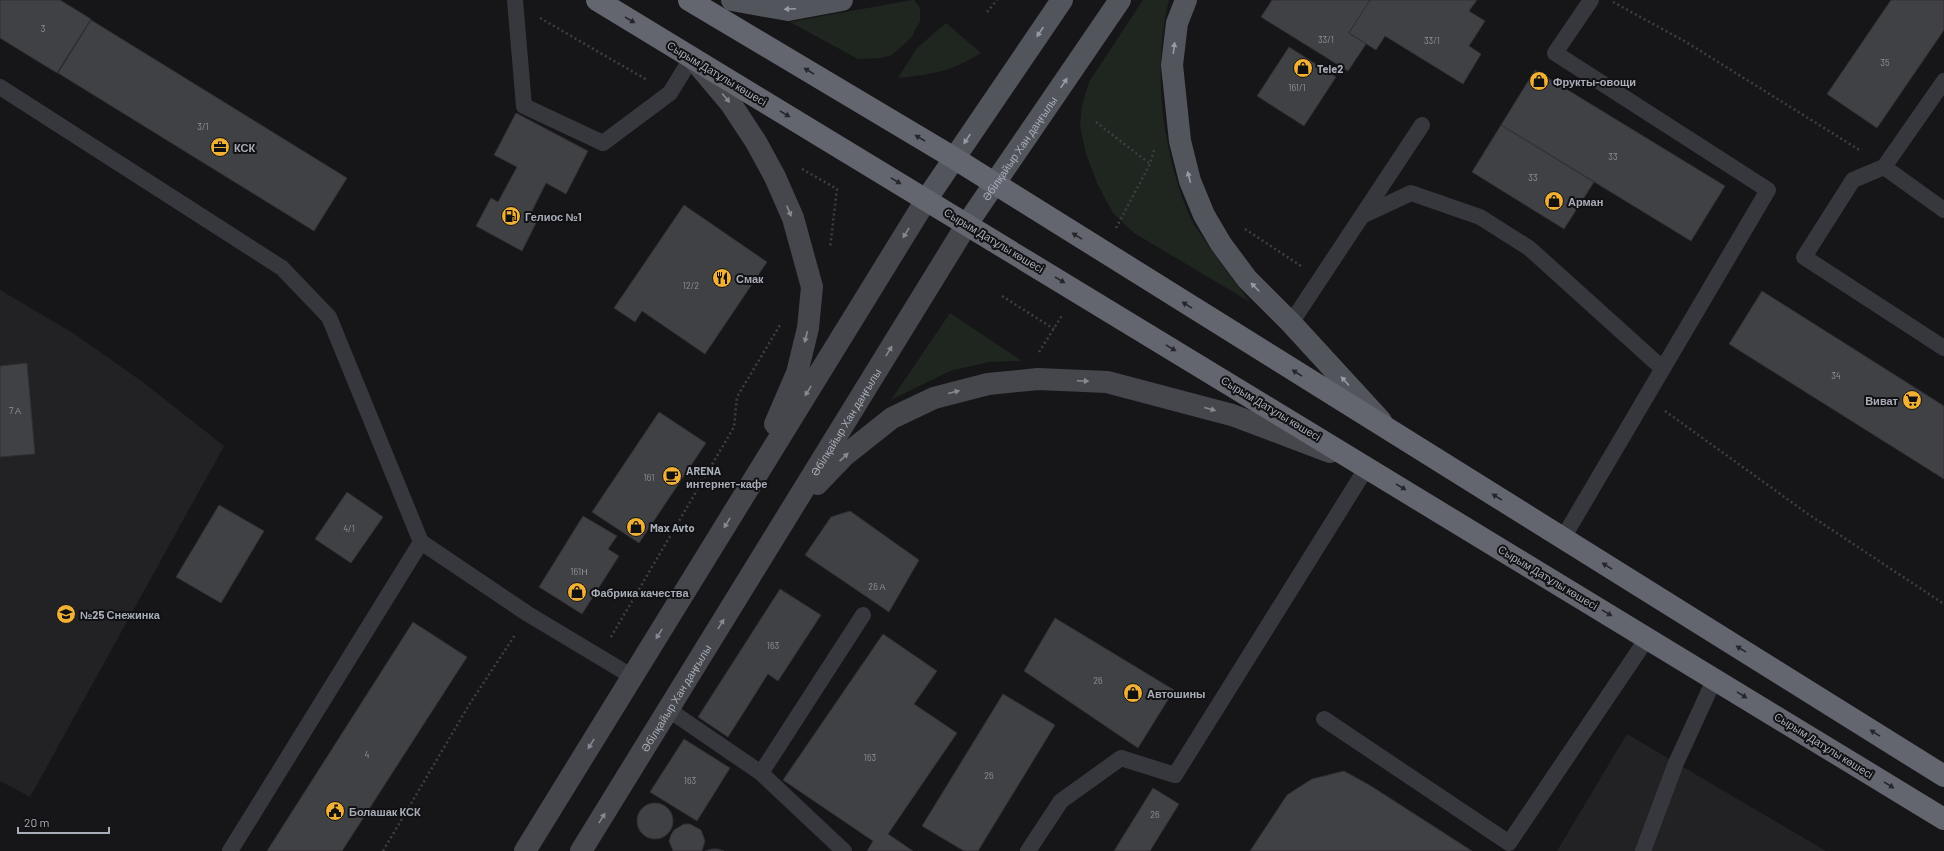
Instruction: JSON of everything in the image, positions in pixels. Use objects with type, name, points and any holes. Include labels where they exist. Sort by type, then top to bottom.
[{"type":"highway","name":"Сырым Датұлы көшесі","points":[[597,0],[1648,637],[1944,819]]},
{"type":"highway","points":[[689,0],[954,158],[994,185],[1944,776]]},
{"type":"main road","points":[[732,0],[788,10],[842,0]]},
{"type":"main road","points":[[526,851],[926,200],[1062,0]]},
{"type":"main road","name":"Әбілқайыр Хан даңғылы","points":[[582,851],[967,224],[1120,0]]},
{"type":"main road","points":[[1186,0],[1177,23],[1172,65],[1180,141],[1190,181],[1204,215],[1221,244],[1247,279],[1291,323],[1390,431]]},
{"type":"main road","points":[[692,57],[731,104],[768,163],[792,218],[804,255],[812,287],[808,328],[797,373],[748,490]]},
{"type":"main road","points":[[788,515],[844,456],[892,418],[934,398],[988,384],[1038,379],[1107,382],[1232,415],[1367,467]]},
{"type":"lane","points":[[515,0],[524,106],[604,143],[670,93],[692,57]]},
{"type":"lane","points":[[1562,538],[1768,190],[1555,53],[1591,0]]},
{"type":"lane","points":[[1944,81],[1884,167],[1853,180],[1804,257],[1944,348]]},
{"type":"lane","points":[[0,87],[282,268],[329,317],[421,542],[528,614],[633,677]]},
{"type":"lane","points":[[1291,323],[1422,125]]},
{"type":"lane","points":[[1884,167],[1944,210]]},
{"type":"lane","points":[[1362,216],[1411,193],[1480,217],[1529,248],[1662,368]]},
{"type":"lane","points":[[1028,851],[1061,801],[1121,758],[1175,775],[1367,467]]},
{"type":"lane","points":[[230,851],[421,542]]},
{"type":"lane","points":[[761,773],[863,615]]},
{"type":"lane","points":[[1324,719],[1509,843],[1648,637]]},
{"type":"lane","points":[[1643,851],[1676,763],[1715,678]]},
{"type":"lane","points":[[669,710],[761,773],[844,851]]},
{"type":"path","points":[[987,12],[997,0]]},
{"type":"path","points":[[1609,0],[1686,42],[1884,167]]},
{"type":"path","points":[[1096,122],[1150,164]]},
{"type":"path","points":[[830,253],[837,190]]},
{"type":"path","points":[[1242,227],[1321,278]]},
{"type":"path","points":[[1002,296],[1054,329]]},
{"type":"path","points":[[599,656],[734,427],[737,397],[781,323]]},
{"type":"path","points":[[1645,397],[1808,514],[1944,604]]},
{"type":"path","points":[[383,851],[469,705],[528,614]]},
{"type":"shaded area","points":[[914,0],[920,8],[920,21],[911,38],[892,55],[881,58],[858,59],[790,22]]},
{"type":"shaded area","points":[[1143,0],[1169,0],[1161,54],[1161,82],[1167,138],[1180,192],[1194,225],[1250,302],[1134,233],[1113,213],[1098,185],[1086,154],[1080,126],[1082,105],[1089,82]]},
{"type":"shaded area","points":[[946,23],[981,53],[951,68],[922,75],[898,78],[917,48]]},
{"type":"shaded area","name":"№25 Снежинка","points":[[0,290],[73,333],[144,383],[224,446],[30,797],[0,781]]},
{"type":"shaded area","points":[[950,313],[1022,361],[989,362],[950,371],[891,400]]},
{"type":"shaded area","points":[[1627,734],[1826,851],[1557,851]]},
{"type":"building","points":[[0,0],[60,0],[91,19],[57,73],[0,38]]},
{"type":"building","points":[[1272,0],[1370,0],[1349,33],[1366,44],[1348,71],[1261,17]]},
{"type":"building","points":[[1370,0],[1477,0],[1469,11],[1485,21],[1469,46],[1481,54],[1463,84],[1385,36],[1376,50],[1349,33]]},
{"type":"building","points":[[1891,0],[1944,0],[1944,30],[1877,128],[1827,94]]},
{"type":"building","points":[[91,20],[347,178],[314,231],[58,73]]},
{"type":"building","points":[[1289,47],[1336,77],[1304,126],[1257,96]]},
{"type":"building","points":[[1535,70],[1725,186],[1691,241],[1501,125]]},
{"type":"building","points":[[516,113],[588,151],[566,194],[546,183],[530,215],[538,219],[522,251],[476,226],[491,198],[498,202],[517,167],[494,155]]},
{"type":"building","points":[[1501,125],[1594,182],[1564,229],[1472,172]]},
{"type":"building","points":[[684,205],[767,262],[705,354],[642,311],[635,322],[614,308]]},
{"type":"building","points":[[1762,291],[1944,406],[1944,479],[1729,344]]},
{"type":"building","points":[[27,363],[35,454],[0,457],[0,366]]},
{"type":"building","points":[[659,412],[706,443],[639,543],[592,512]]},
{"type":"building","points":[[347,492],[383,517],[351,563],[315,539]]},
{"type":"building","points":[[219,505],[264,531],[221,603],[176,577]]},
{"type":"building","points":[[850,511],[919,560],[889,612],[805,555],[831,517]]},
{"type":"building","points":[[583,516],[617,536],[608,549],[619,556],[582,614],[539,587]]},
{"type":"building","points":[[780,589],[821,615],[778,681],[768,674],[728,737],[698,717]]},
{"type":"building","points":[[1055,618],[1174,690],[1138,748],[1024,671]]},
{"type":"building","points":[[413,622],[467,657],[342,851],[267,851]]},
{"type":"building","points":[[883,634],[937,671],[914,704],[957,733],[888,834],[913,851],[867,851],[873,841],[783,780]]},
{"type":"building","points":[[1003,694],[1055,725],[978,851],[964,851],[922,826]]},
{"type":"building","points":[[684,739],[730,768],[697,821],[650,792]]},
{"type":"building","points":[[1344,771],[1371,786],[1472,851],[1250,851],[1287,795],[1312,779]]},
{"type":"building","points":[[1153,788],[1179,804],[1150,851],[1114,851]]},
{"type":"building","points":[[659,803],[668,808],[672,814],[672,828],[668,834],[659,839],[651,839],[642,834],[638,828],[637,817],[642,808],[648,804]]},
{"type":"building","points":[[684,824],[690,824],[701,830],[705,841],[702,851],[673,851],[669,841],[671,835],[674,830]]},
{"type":"building","points":[[718,849],[724,851],[705,851]]},
{"type":"place","name":"Tele2","points":[[1303,68]]},
{"type":"place","name":"Фрукты-овощи","points":[[1539,81]]},
{"type":"place","name":"КСК","points":[[220,147]]},
{"type":"place","name":"Арман","points":[[1554,201]]},
{"type":"place","name":"Гелиос №1","points":[[511,216]]},
{"type":"place","name":"Смак","points":[[722,278]]},
{"type":"place","name":"Виват","points":[[1912,400]]},
{"type":"place","name":"ARENA интернет-кафе","points":[[672,476]]},
{"type":"place","name":"Max Avto","points":[[636,527]]},
{"type":"place","name":"Фабрика качества","points":[[577,592]]},
{"type":"place","name":"№25 Снежинка","points":[[66,614]]},
{"type":"place","name":"Автошины","points":[[1133,693]]},
{"type":"place","name":"Болашак КСК","points":[[335,811]]}]
